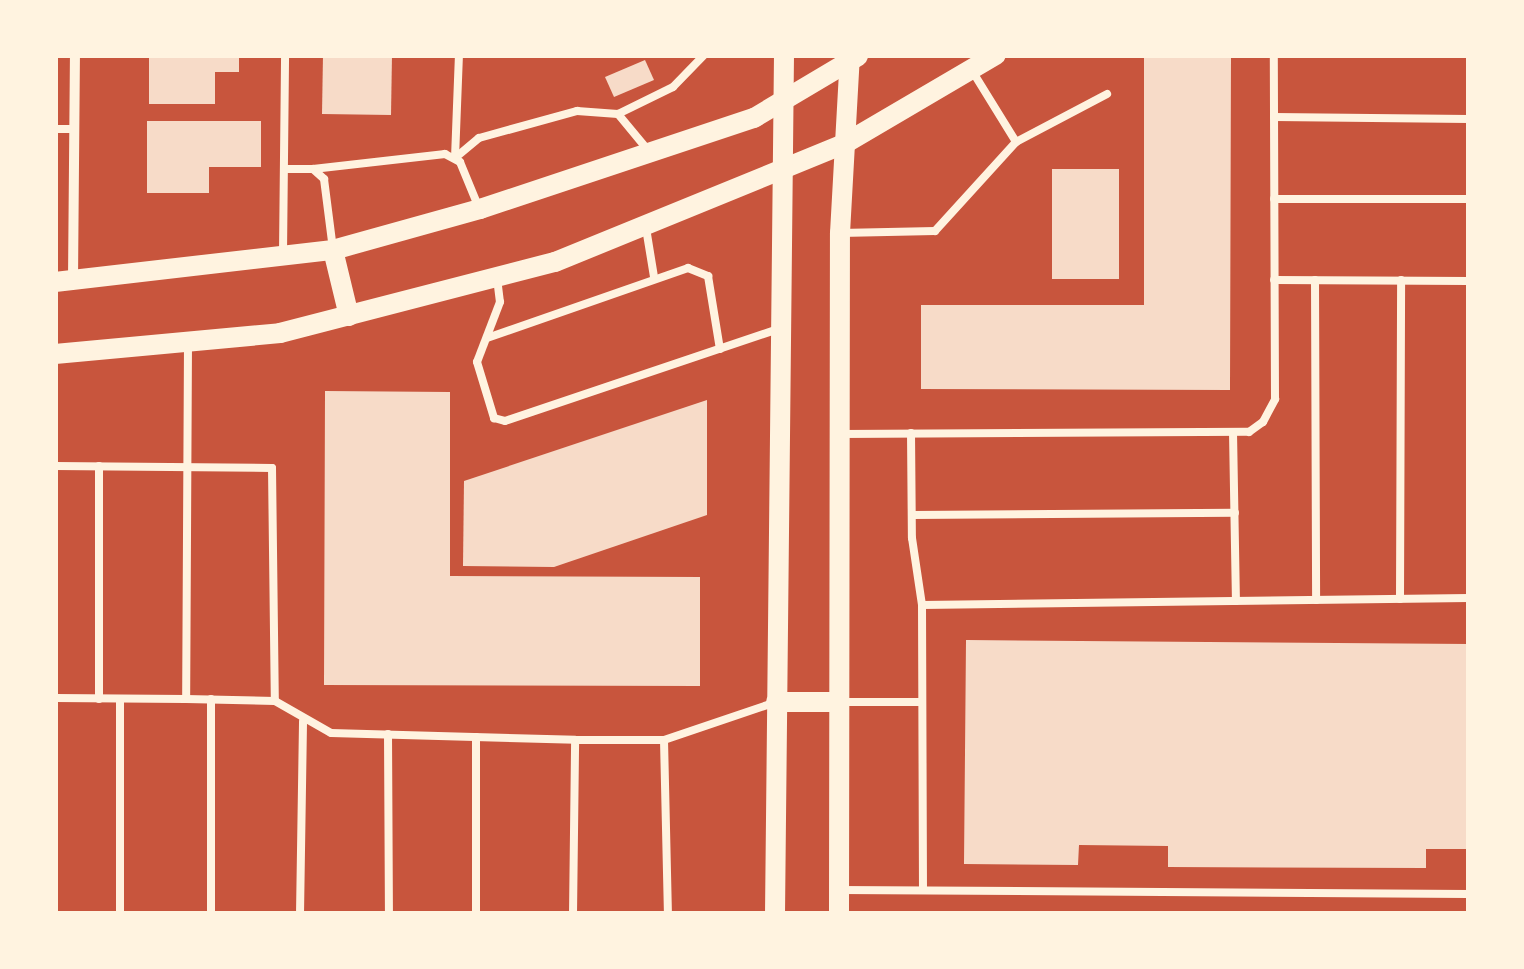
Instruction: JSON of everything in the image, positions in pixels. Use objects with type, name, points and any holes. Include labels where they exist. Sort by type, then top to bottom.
[{"type":"main road","points":[[775,914],[778,169],[784,55]]},
{"type":"main road","points":[[55,354],[280,333],[497,278],[646,228],[844,144],[996,55]]},
{"type":"main road","points":[[64,282],[332,250],[480,209],[651,154],[784,102],[853,57]]},
{"type":"main road","points":[[839,914],[840,233],[853,57]]},
{"type":"main road","points":[[332,250],[349,316]]},
{"type":"main road","points":[[776,702],[839,702]]},
{"type":"street","points":[[64,282],[75,55]]},
{"type":"lane","points":[[283,258],[284,55]]},
{"type":"lane","points":[[459,55],[455,158],[480,209]]},
{"type":"lane","points":[[455,158],[479,138],[544,116],[618,114],[672,87],[704,55]]},
{"type":"lane","points":[[839,434],[1249,432],[1263,422],[1275,399],[1274,55]]},
{"type":"lane","points":[[971,69],[1016,142]]},
{"type":"lane","points":[[840,233],[935,230],[1016,142],[1107,94]]},
{"type":"lane","points":[[618,114],[651,154]]},
{"type":"lane","points":[[1274,117],[1469,120]]},
{"type":"lane","points":[[55,129],[74,129]]},
{"type":"lane","points":[[284,169],[313,169],[428,152],[455,158]]},
{"type":"lane","points":[[313,169],[329,193],[332,250]]},
{"type":"lane","points":[[1274,199],[1469,199]]},
{"type":"lane","points":[[646,228],[654,277]]},
{"type":"lane","points":[[487,338],[681,268],[708,276],[720,348]]},
{"type":"lane","points":[[497,278],[500,302],[477,362],[494,418],[505,422],[778,329]]},
{"type":"lane","points":[[1274,280],[1469,280]]},
{"type":"lane","points":[[1314,280],[1316,600]]},
{"type":"lane","points":[[1400,599],[1401,280]]},
{"type":"lane","points":[[186,698],[188,342]]},
{"type":"lane","points":[[1233,432],[1236,601]]},
{"type":"lane","points":[[911,433],[912,515],[922,605],[923,890]]},
{"type":"lane","points":[[55,466],[272,468],[275,700]]},
{"type":"lane","points":[[99,466],[99,698]]},
{"type":"lane","points":[[912,515],[1234,513]]},
{"type":"lane","points":[[922,605],[1469,598]]},
{"type":"lane","points":[[55,698],[275,700],[303,721],[331,733],[575,740],[664,740],[776,702]]},
{"type":"lane","points":[[120,698],[120,914]]},
{"type":"lane","points":[[211,699],[211,914]]},
{"type":"lane","points":[[839,702],[922,702]]},
{"type":"lane","points":[[300,914],[303,721]]},
{"type":"lane","points":[[388,734],[388,914]]},
{"type":"lane","points":[[476,737],[476,914]]},
{"type":"lane","points":[[573,914],[575,740]]},
{"type":"lane","points":[[664,740],[668,914]]},
{"type":"lane","points":[[839,890],[1469,894]]},
{"type":"building","points":[[149,55],[239,55],[239,72],[215,72],[215,104],[149,104]]},
{"type":"building","points":[[323,55],[392,55],[391,115],[322,114]]},
{"type":"building","points":[[1144,55],[1231,55],[1230,390],[921,389],[921,305],[1144,305]]},
{"type":"building","points":[[645,60],[654,80],[614,97],[605,77]]},
{"type":"building","points":[[147,121],[261,121],[261,167],[209,167],[209,193],[147,193]]},
{"type":"building","points":[[1052,169],[1119,169],[1119,279],[1052,279]]},
{"type":"building","points":[[325,391],[450,392],[450,576],[700,577],[700,686],[324,685]]},
{"type":"building","points":[[707,400],[707,515],[554,567],[463,566],[464,481]]},
{"type":"building","points":[[966,640],[1469,644],[1469,849],[1426,849],[1426,868],[1168,867],[1168,846],[1079,845],[1078,865],[964,864]]}]
